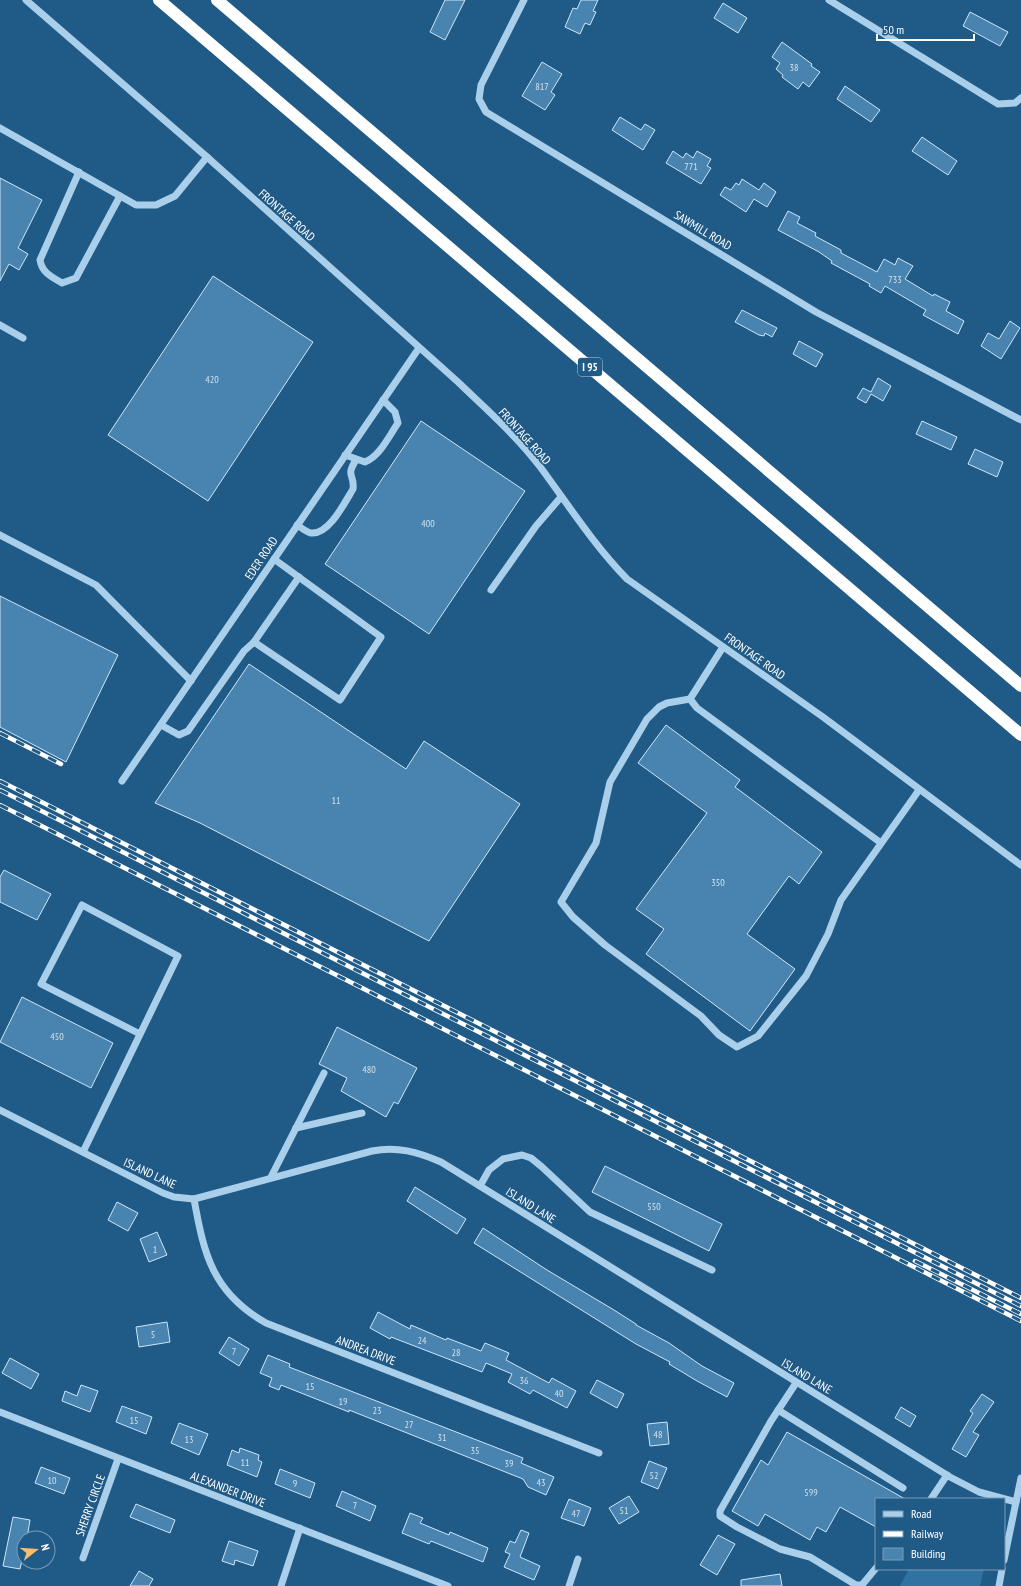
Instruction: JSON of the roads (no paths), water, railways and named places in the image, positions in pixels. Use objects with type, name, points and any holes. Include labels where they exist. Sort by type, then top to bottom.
[{"type":"highway","name":"I 95","points":[[159,0],[1021,735]]},
{"type":"highway","points":[[217,0],[1021,686]]},
{"type":"street","name":"FRONTAGE ROAD","points":[[26,0],[207,157],[458,382],[522,444],[607,558],[626,579],[823,717],[1021,865]]},
{"type":"street","name":"SAWMILL ROAD","points":[[524,0],[481,85],[479,99],[486,112],[816,312],[1021,420]]},
{"type":"street","points":[[829,0],[998,104],[1015,103],[1021,98]]},
{"type":"street","points":[[0,128],[136,205],[156,205],[174,196],[207,157]]},
{"type":"street","points":[[79,172],[40,260],[41,268],[46,274],[62,283],[76,278],[120,196]]},
{"type":"street","points":[[0,325],[23,338]]},
{"type":"street","name":"EDER ROAD","points":[[122,781],[419,348]]},
{"type":"street","points":[[345,455],[365,462],[371,460],[398,423],[395,412],[383,400]]},
{"type":"street","points":[[297,525],[312,533],[321,532],[328,527],[353,488],[354,483],[350,474],[350,469],[356,460]]},
{"type":"street","points":[[491,590],[536,526],[561,497]]},
{"type":"street","points":[[0,535],[96,585],[190,681]]},
{"type":"street","points":[[254,642],[340,700],[350,687],[381,637],[274,559]]},
{"type":"street","points":[[161,724],[179,735],[188,731],[244,651],[254,642],[299,577]]},
{"type":"street","points":[[723,647],[690,699],[667,703],[659,707],[647,719],[610,782],[596,843],[561,902],[573,917],[605,945],[701,1016],[718,1035],[737,1047],[758,1036],[806,976],[828,934],[841,900],[919,790]]},
{"type":"street","points":[[690,699],[696,708],[881,843]]},
{"type":"street","points":[[83,1152],[178,956],[82,905],[41,984],[140,1034]]},
{"type":"street","points":[[271,1177],[324,1073]]},
{"type":"street","name":"ISLAND LANE","points":[[0,1110],[163,1194],[174,1197],[194,1199],[372,1151],[393,1149],[417,1152],[441,1162],[796,1383],[948,1475],[979,1492],[1001,1498]]},
{"type":"street","points":[[296,1128],[362,1113]]},
{"type":"street","points":[[480,1186],[489,1170],[496,1162],[522,1155],[531,1158],[590,1212],[712,1270]]},
{"type":"street","name":"ANDREA DRIVE","points":[[194,1199],[200,1231],[216,1278],[231,1297],[250,1314],[266,1323],[599,1453]]},
{"type":"street","points":[[796,1383],[778,1410],[720,1511],[720,1516],[780,1550],[810,1557],[856,1585],[862,1585],[875,1569]]},
{"type":"street","points":[[778,1410],[903,1488]]},
{"type":"street","name":"ALEXANDER DRIVE","points":[[0,1412],[448,1586]]},
{"type":"street","name":"SHERRY CIRCLE","points":[[83,1558],[118,1459]]},
{"type":"street","points":[[932,1498],[948,1475]]},
{"type":"street","points":[[1005,1555],[1021,1478]]},
{"type":"street","name":"ISLAND LANE","points":[[1005,1499],[1016,1502]]},
{"type":"street","points":[[281,1586],[300,1528]]},
{"type":"street","points":[[569,1586],[578,1559]]},
{"type":"street","points":[[999,1586],[1002,1570]]},
{"type":"railway","points":[[0,733],[61,764]]},
{"type":"railway","points":[[0,781],[1021,1298]]},
{"type":"railway","points":[[0,790],[1021,1306]]},
{"type":"railway","points":[[0,805],[1021,1321]]},
{"type":"railway","points":[[915,1261],[1021,1314]]}]
